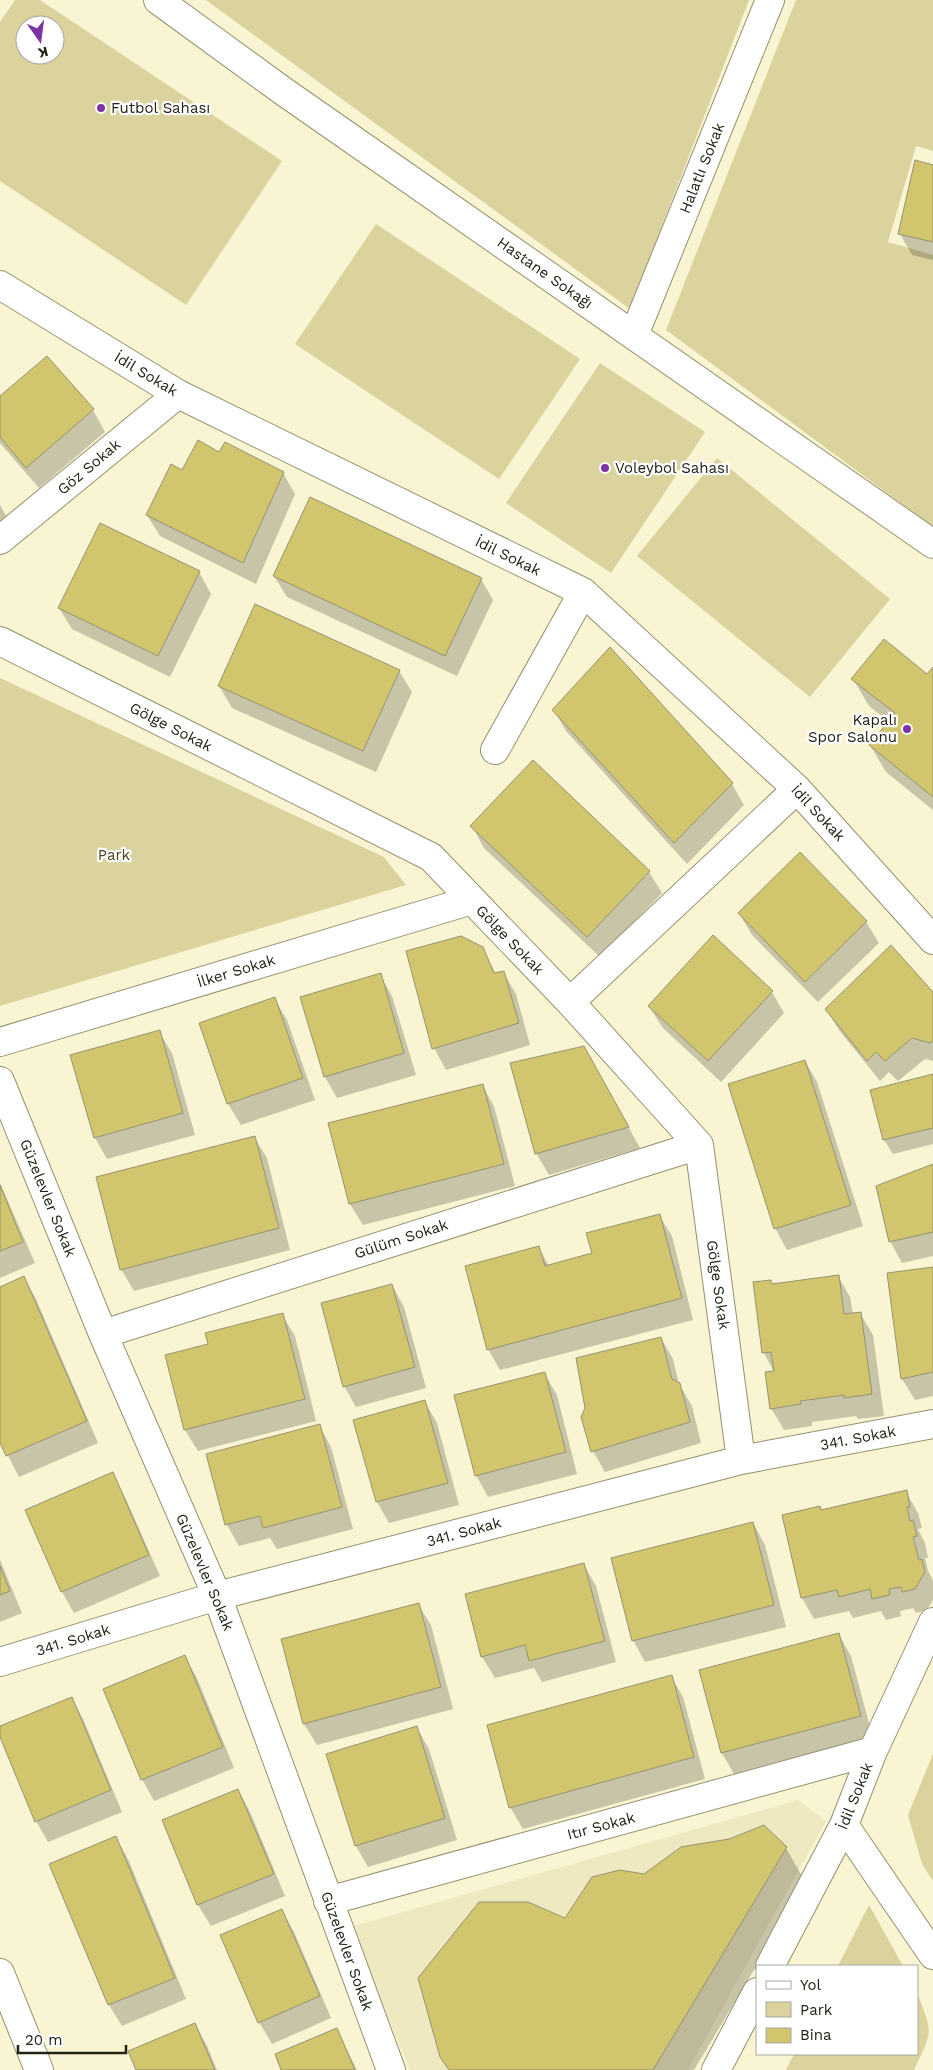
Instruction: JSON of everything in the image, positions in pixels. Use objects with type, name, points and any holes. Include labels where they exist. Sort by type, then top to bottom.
[{"type":"street","name":"Hastane Sokağı","points":[[158,0],[291,97],[933,544]]},
{"type":"street","name":"Halatlı Sokak","points":[[634,335],[770,0]]},
{"type":"street","name":"İdil Sokak","points":[[0,284],[178,394],[582,592],[797,789],[933,940]]},
{"type":"street","name":"Göz Sokak","points":[[0,540],[178,394]]},
{"type":"street","points":[[495,750],[582,592]]},
{"type":"street","name":"Gölge Sokak","points":[[0,641],[431,857],[570,1002],[699,1145],[741,1460]]},
{"type":"street","points":[[570,1002],[797,789]]},
{"type":"street","name":"İlker Sokak","points":[[0,1042],[472,900]]},
{"type":"street","name":"Güzelevler Sokak","points":[[0,1081],[102,1334],[217,1596],[391,2070]]},
{"type":"street","name":"Gülüm Sokak","points":[[102,1334],[699,1145]]},
{"type":"street","name":"341. Sokak","points":[[0,1662],[217,1596],[741,1460],[933,1424]]},
{"type":"street","name":"İdil Sokak","points":[[771,1965],[844,1825],[873,1751],[933,1622]]},
{"type":"street","name":"Itır Sokak","points":[[328,1901],[873,1751]]},
{"type":"street","points":[[844,1825],[933,1955]]},
{"type":"street","points":[[0,1973],[38,2070]]},
{"type":"street","points":[[716,2070],[756,1994]]},
{"type":"shaded area","points":[[798,1800],[826,1821],[688,2070],[410,2070],[350,1927]]},
{"type":"green space","name":"Futbol Sahası","points":[[15,0],[40,0],[63,15],[15,15],[15,65],[65,65],[65,17],[282,161],[186,305],[0,181],[0,22]]},
{"type":"green space","points":[[206,0],[749,0],[630,309]]},
{"type":"green space","points":[[796,0],[933,0],[933,151],[916,146],[888,242],[933,255],[933,527],[666,330]]},
{"type":"green space","points":[[376,224],[580,359],[499,479],[295,344]]},
{"type":"green space","name":"Voleybol Sahası","points":[[600,363],[705,432],[611,573],[506,503]]},
{"type":"green space","points":[[717,458],[890,599],[810,697],[637,556]]},
{"type":"green space","name":"Park","points":[[0,678],[384,857],[406,885],[0,1006]]},
{"type":"green space","points":[[933,1754],[933,1881],[922,1864],[908,1815]]},
{"type":"green space","points":[[869,1905],[902,1965],[839,1965]]},
{"type":"green space","points":[[918,1995],[926,2016],[929,2032],[925,2047],[914,2070],[786,2070],[794,2055],[918,2055]]},
{"type":"building","points":[[915,160],[933,165],[933,242],[898,234]]},
{"type":"building","points":[[47,356],[94,409],[26,468],[0,437],[0,396]]},
{"type":"building","points":[[198,440],[219,452],[225,442],[284,472],[243,563],[146,515],[171,464],[182,470]]},
{"type":"building","points":[[310,497],[482,578],[445,656],[273,576]]},
{"type":"building","points":[[100,523],[200,571],[158,656],[58,608]]},
{"type":"building","points":[[255,604],[400,670],[363,751],[218,686]]},
{"type":"building","name":"Kapalı Spor Salonu","points":[[884,639],[927,674],[933,667],[933,797],[869,745],[895,713],[851,679]]},
{"type":"building","points":[[610,647],[733,783],[674,843],[552,710]]},
{"type":"building","points":[[533,760],[650,871],[587,937],[470,826]]},
{"type":"building","points":[[800,852],[867,921],[805,982],[738,913]]},
{"type":"building","points":[[713,935],[773,991],[708,1061],[648,1006]]},
{"type":"building","points":[[461,936],[483,947],[494,973],[504,971],[519,1023],[432,1049],[406,951]]},
{"type":"building","points":[[891,945],[933,992],[933,1041],[930,1043],[912,1038],[885,1061],[876,1052],[867,1061],[825,1009]]},
{"type":"building","points":[[381,973],[404,1053],[324,1077],[300,997]]},
{"type":"building","points":[[275,997],[303,1078],[227,1104],[199,1023]]},
{"type":"building","points":[[160,1030],[183,1113],[94,1138],[70,1055]]},
{"type":"building","points":[[584,1046],[629,1127],[535,1154],[510,1063]]},
{"type":"building","points":[[805,1060],[851,1205],[774,1229],[728,1084]]},
{"type":"building","points":[[933,1074],[933,1128],[883,1140],[870,1090]]},
{"type":"building","points":[[483,1084],[504,1164],[349,1204],[328,1123]]},
{"type":"building","points":[[255,1136],[279,1228],[120,1270],[96,1177]]},
{"type":"building","points":[[933,1164],[933,1232],[889,1242],[876,1186]]},
{"type":"building","points":[[0,1185],[23,1242],[0,1251]]},
{"type":"building","points":[[660,1214],[682,1298],[487,1350],[465,1266],[539,1246],[545,1266],[592,1253],[586,1233]]},
{"type":"building","points":[[933,1267],[933,1372],[901,1379],[887,1273]]},
{"type":"building","points":[[839,1275],[844,1314],[861,1312],[872,1394],[844,1398],[844,1395],[800,1401],[801,1404],[770,1409],[765,1372],[774,1371],[771,1352],[762,1353],[753,1282],[771,1280],[772,1284]]},
{"type":"building","points":[[24,1276],[87,1421],[6,1456],[0,1443],[0,1287]]},
{"type":"building","points":[[392,1284],[415,1367],[343,1387],[321,1303]]},
{"type":"building","points":[[283,1313],[305,1399],[184,1430],[165,1355],[208,1344],[205,1333]]},
{"type":"building","points":[[661,1337],[672,1379],[680,1383],[690,1422],[591,1452],[581,1417],[585,1408],[576,1358]]},
{"type":"building","points":[[545,1372],[566,1452],[475,1476],[454,1395]]},
{"type":"building","points":[[425,1400],[448,1483],[376,1502],[353,1420]]},
{"type":"building","points":[[320,1424],[342,1507],[263,1528],[260,1516],[225,1525],[206,1454]]},
{"type":"building","points":[[113,1472],[149,1555],[61,1592],[25,1510]]},
{"type":"building","points":[[907,1490],[910,1507],[907,1507],[910,1521],[913,1520],[917,1536],[913,1537],[919,1560],[922,1559],[925,1572],[915,1589],[902,1592],[901,1587],[889,1589],[890,1595],[872,1599],[870,1589],[839,1597],[837,1590],[801,1598],[782,1515],[820,1506],[821,1510]]},
{"type":"building","points":[[753,1522],[774,1605],[632,1641],[611,1558]]},
{"type":"building","points":[[584,1563],[605,1641],[529,1661],[525,1645],[481,1657],[465,1594]]},
{"type":"building","points":[[0,1566],[10,1591],[0,1595]]},
{"type":"building","points":[[419,1603],[441,1687],[303,1724],[281,1639]]},
{"type":"building","points":[[839,1633],[861,1716],[721,1753],[699,1670]]},
{"type":"building","points":[[185,1655],[223,1747],[141,1780],[103,1689]]},
{"type":"building","points":[[672,1675],[694,1757],[509,1808],[487,1725]]},
{"type":"building","points":[[72,1697],[111,1790],[35,1822],[0,1737],[0,1726]]},
{"type":"building","points":[[417,1726],[445,1818],[355,1846],[326,1754]]},
{"type":"building","points":[[238,1789],[274,1874],[197,1905],[162,1820]]},
{"type":"building","points":[[764,1825],[787,1847],[653,2070],[449,2070],[440,2057],[418,1978],[479,1902],[528,1902],[565,1918],[592,1877],[620,1870],[644,1874],[681,1847],[729,1839]]},
{"type":"building","points":[[116,1836],[175,1978],[108,2005],[49,1864]]},
{"type":"building","points":[[282,1909],[320,1996],[258,2023],[220,1935]]},
{"type":"building","points":[[195,2023],[215,2070],[136,2070],[128,2051]]},
{"type":"building","points":[[337,2028],[355,2070],[281,2070],[275,2054]]},
{"type":"place","name":"Futbol Sahası","points":[[101,108]]},
{"type":"place","name":"Voleybol Sahası","points":[[605,468]]},
{"type":"place","name":"Kapalı Spor Salonu","points":[[907,729]]}]
